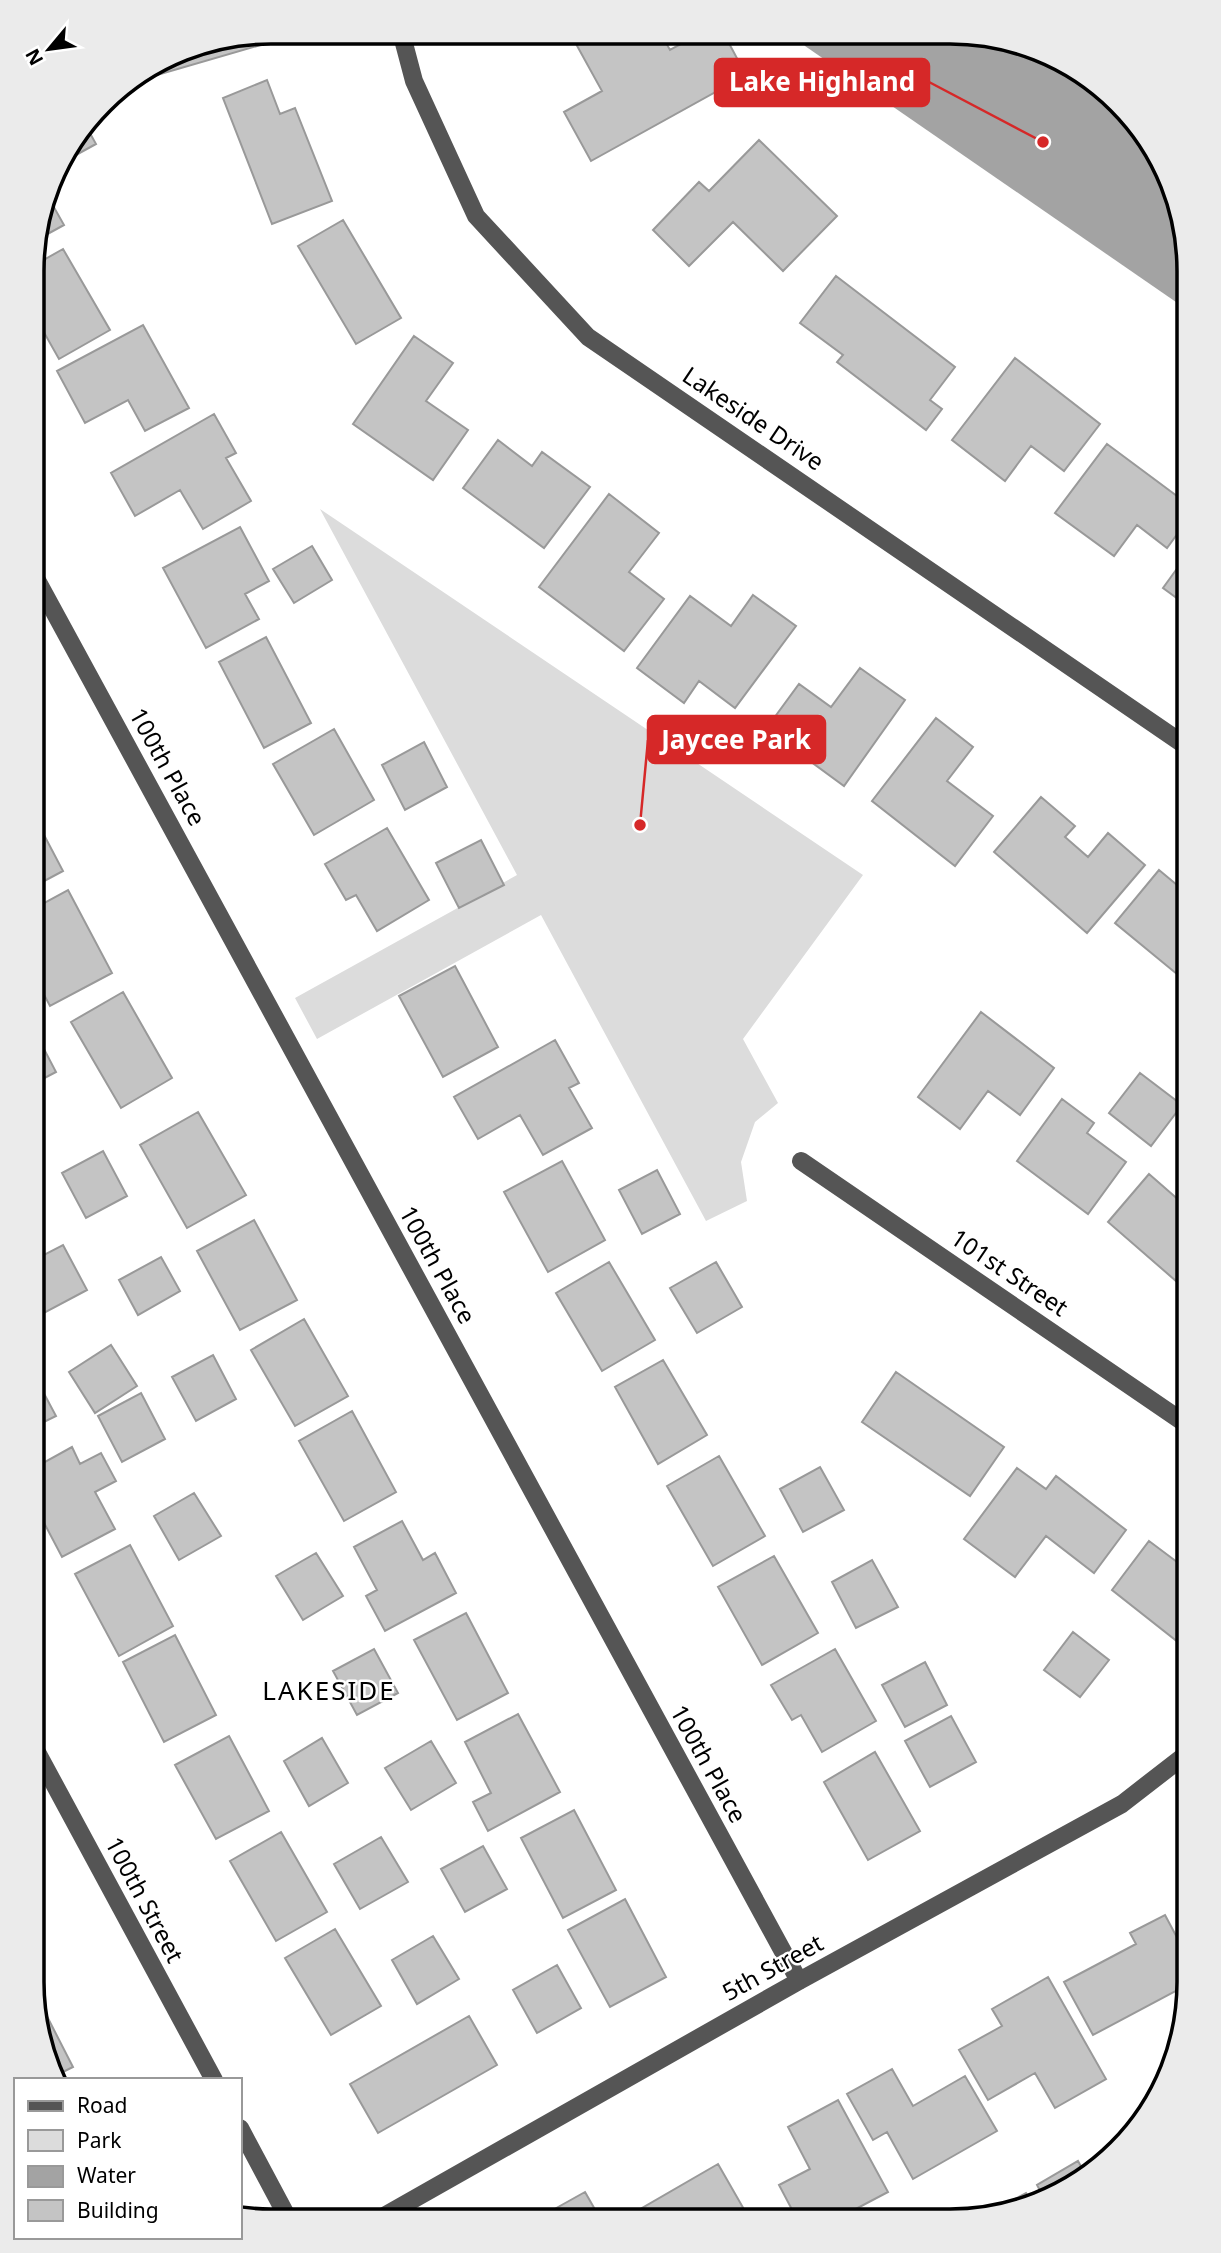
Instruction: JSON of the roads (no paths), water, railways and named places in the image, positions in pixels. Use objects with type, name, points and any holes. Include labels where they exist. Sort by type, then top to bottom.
[{"type":"street","name":"Lakeside Drive","points":[[404,44],[414,81],[477,216],[588,337],[1177,740]]},
{"type":"street","name":"100th Place","points":[[44,593],[799,1981]]},
{"type":"street","name":"101st Street","points":[[801,1161],[1177,1418]]},
{"type":"street","name":"5th Street","points":[[396,2209],[799,1981],[1122,1804],[1177,1761]]},
{"type":"street","name":"100th Street","points":[[44,1765],[213,2078]]},
{"type":"street","points":[[242,2132],[283,2209]]},
{"type":"water","points":[[804,44],[965,44],[995,48],[1023,56],[1051,67],[1076,82],[1100,100],[1121,121],[1154,170],[1173,226],[1177,256],[1177,303]]},
{"type":"place","name":"Lake Highland","points":[[1043,142]]},
{"type":"place","name":"Jaycee Park","points":[[640,825]]},
{"type":"district","name":"LAKESIDE","points":[[329,1691]]}]
